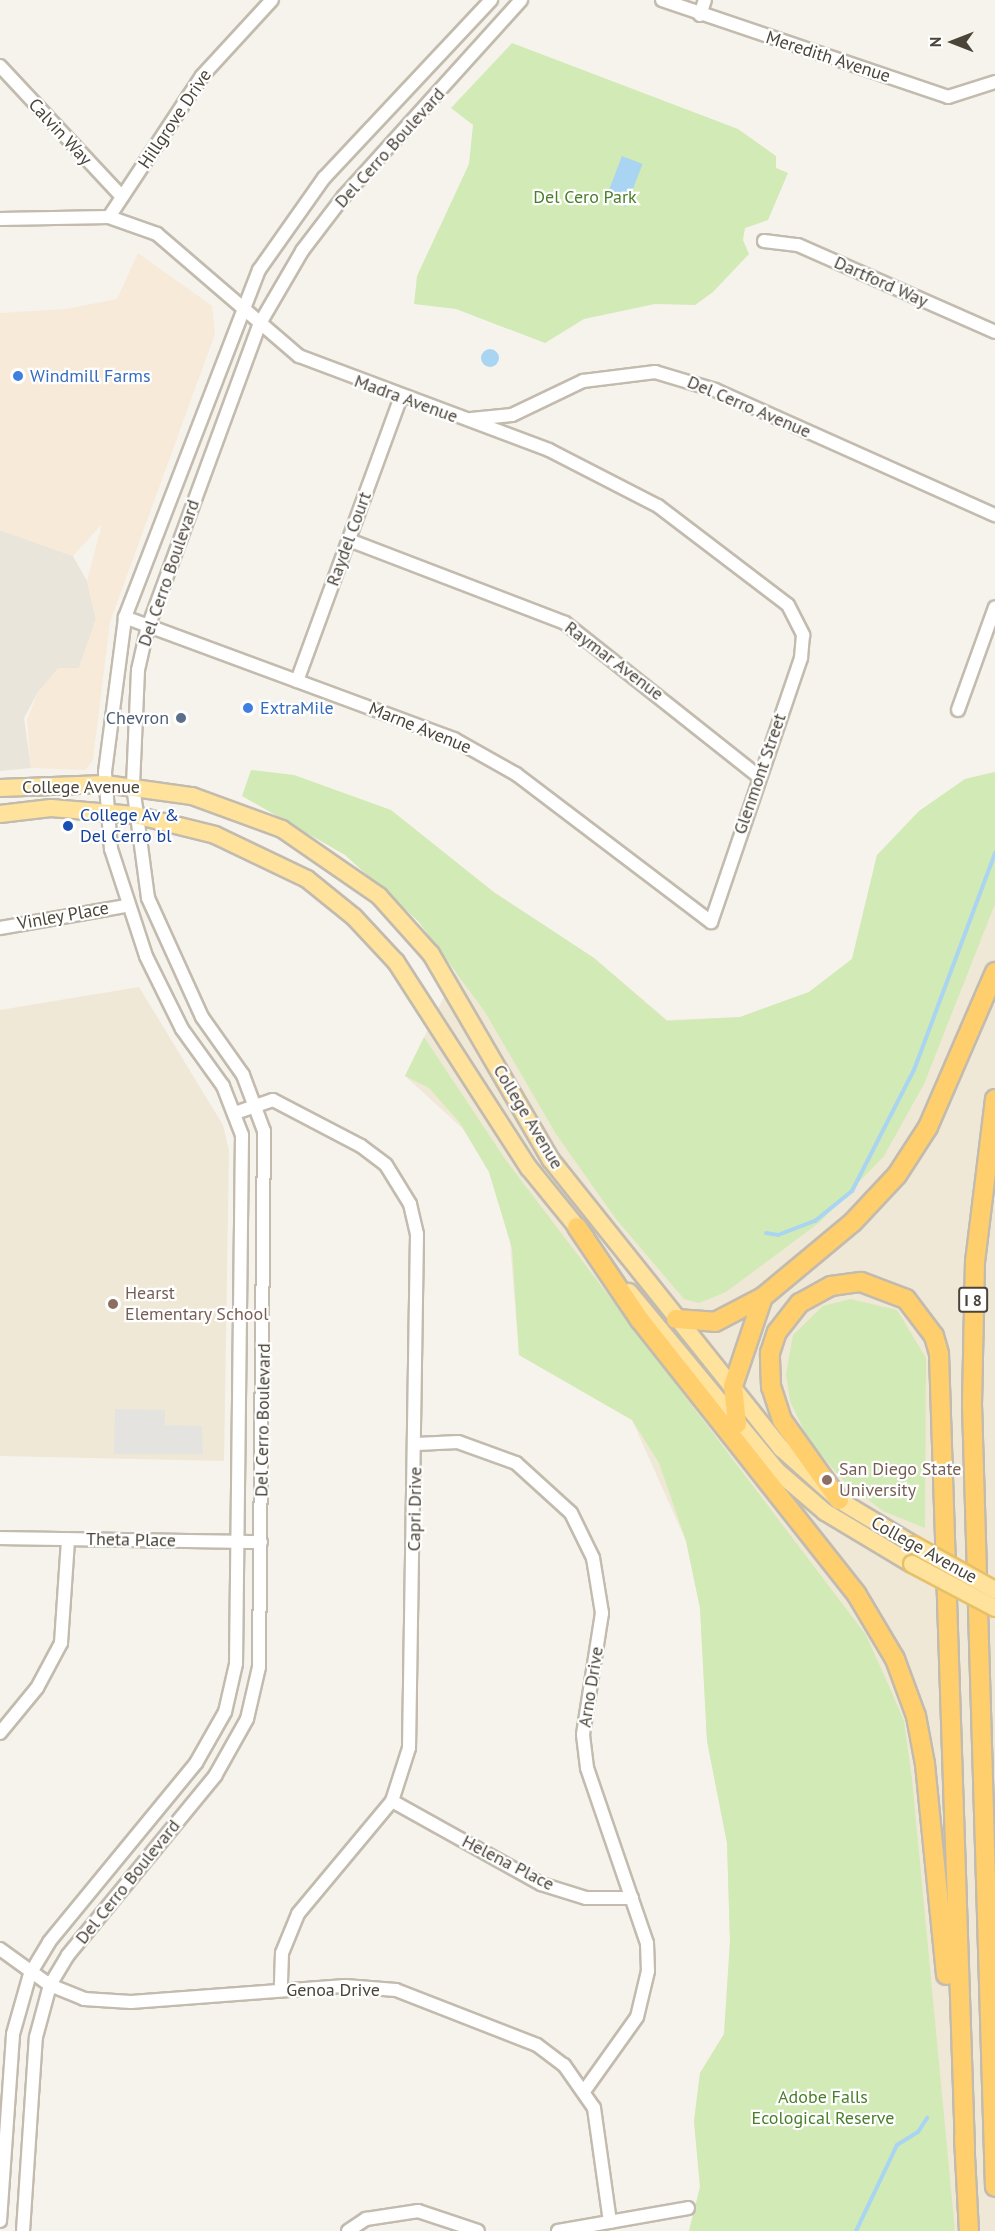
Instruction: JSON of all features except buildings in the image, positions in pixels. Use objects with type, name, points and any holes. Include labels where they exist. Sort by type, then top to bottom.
[{"type":"highway","points":[[676,1319],[715,1322],[763,1297],[853,1222],[897,1175],[928,1127],[995,972]]},
{"type":"highway","name":"I 8","points":[[995,1099],[979,1218],[972,1381],[995,2187]]},
{"type":"highway","points":[[577,1227],[640,1320],[857,1595],[895,1659],[916,1716],[925,1764],[965,2150]]},
{"type":"highway","points":[[839,1500],[782,1420],[771,1387],[770,1353],[777,1332],[800,1303],[831,1286],[861,1282],[906,1299],[934,1336],[939,1354],[969,2231]]},
{"type":"highway","points":[[737,1424],[733,1386],[763,1297]]},
{"type":"main road","name":"College Avenue","points":[[0,788],[133,785],[202,798],[282,829],[379,896],[431,954],[551,1160],[781,1448],[839,1500],[995,1590]]},
{"type":"main road","name":"College Avenue","points":[[0,814],[51,808],[105,812],[135,815],[215,835],[262,854],[307,879],[354,916],[396,962],[529,1168],[776,1470],[825,1512],[912,1564],[995,1608]]},
{"type":"street","name":"Hillgrove Drive","points":[[109,217],[202,76],[272,0]]},
{"type":"street","name":"Del Cerro Boulevard","points":[[0,2221],[13,2034],[30,1974],[49,1942],[219,1726],[236,1664],[243,1155],[235,1113],[182,1029],[126,906],[105,812],[114,665],[124,617],[241,307],[281,236],[324,178],[491,0]]},
{"type":"street","name":"Del Cerro Boulevard","points":[[22,2231],[36,2037],[50,1985],[240,1737],[259,1667],[267,1155],[256,1104],[202,1017],[167,946],[148,898],[135,815],[131,726],[147,630],[259,325],[302,251],[344,196],[521,0]]},
{"type":"street","name":"Meredith Avenue","points":[[662,0],[700,15],[948,97],[995,82]]},
{"type":"street","points":[[700,15],[705,0]]},
{"type":"street","name":"Calvin Way","points":[[0,66],[122,197]]},
{"type":"street","name":"Madra Avenue","points":[[0,219],[109,217],[158,234],[259,325],[299,357],[459,419],[549,450],[657,506],[788,605],[802,626]]},
{"type":"street","name":"Dartford Way","points":[[764,241],[798,245],[995,332]]},
{"type":"street","name":"Del Cerro Avenue","points":[[459,419],[512,414],[601,376],[655,372],[715,390],[995,515]]},
{"type":"street","name":"Raydel Court","points":[[297,681],[401,397]]},
{"type":"street","name":"Raymar Avenue","points":[[349,540],[565,623],[759,777]]},
{"type":"street","points":[[958,710],[995,607]]},
{"type":"street","name":"Marne Avenue","points":[[124,617],[147,630],[297,681],[454,739],[516,774],[711,922]]},
{"type":"street","name":"Glenmont Street","points":[[711,922],[801,658],[802,626]]},
{"type":"street","name":"Vinley Place","points":[[0,928],[126,906]]},
{"type":"street","name":"Capri Drive","points":[[235,1113],[273,1100],[361,1146],[386,1165],[410,1204],[417,1234],[417,1444],[409,1748],[392,1801],[298,1914],[282,1953],[281,1990]]},
{"type":"street","name":"Arno Drive","points":[[417,1444],[458,1442],[516,1462],[571,1513],[593,1558],[603,1613],[583,1735],[587,1768],[647,1943],[645,1995],[619,2048],[585,2090]]},
{"type":"street","name":"Theta Place","points":[[0,1538],[261,1542]]},
{"type":"street","points":[[0,1733],[37,1688],[61,1643],[68,1539]]},
{"type":"street","name":"Helena Place","points":[[392,1801],[540,1884],[586,1898],[632,1898]]},
{"type":"street","name":"Genoa Drive","points":[[0,1950],[30,1974],[84,1999],[131,2002],[345,1986],[396,1990],[537,2045],[585,2090],[601,2130],[610,2222]]},
{"type":"street","points":[[558,2231],[688,2208]]},
{"type":"street","points":[[348,2231],[392,2212],[434,2214],[477,2231]]},
{"type":"shaded area","points":[[138,253],[212,306],[215,334],[110,622],[93,760],[85,770],[31,768],[27,720],[38,692],[58,668],[79,668],[96,619],[87,581],[102,524],[73,556],[0,530],[0,313],[66,309],[117,299]]},
{"type":"shaded area","points":[[0,530],[73,556],[87,581],[96,619],[79,668],[38,692],[24,718],[31,768],[0,771]]},
{"type":"shaded area","name":"San Diego State University","points":[[995,772],[995,2231],[689,2231],[700,2187],[694,2121],[700,2073],[724,2034],[730,1942],[727,1843],[707,1741],[700,1608],[686,1541],[632,1420],[519,1355],[510,1242],[489,1172],[463,1129],[405,1076],[495,893],[594,958],[667,1020],[740,1017],[809,992],[852,959],[877,855],[965,779]]},
{"type":"shaded area","name":"Hearst Elementary School","points":[[139,987],[223,1125],[229,1151],[224,1461],[0,1456],[0,1010]]},
{"type":"shaded area","points":[[115,1409],[165,1410],[165,1425],[202,1426],[203,1454],[114,1454]]},
{"type":"green space","name":"Del Cero Park","points":[[512,43],[738,129],[776,156],[776,168],[788,173],[768,220],[745,228],[743,240],[749,254],[713,292],[695,305],[655,304],[584,319],[545,343],[456,309],[414,304],[417,276],[469,164],[473,125],[451,108]]},
{"type":"green space","points":[[251,770],[294,775],[391,810],[495,893],[594,958],[667,1021],[740,1017],[809,992],[852,959],[877,855],[919,811],[965,779],[995,772],[995,904],[924,1084],[884,1156],[820,1222],[726,1292],[699,1303],[684,1299],[616,1219],[556,1134],[485,1012],[418,921],[345,855],[242,796]]},
{"type":"green space","name":"Adobe Falls Ecological Reserve","points":[[424,1037],[505,1159],[866,1635],[889,1686],[904,1721],[912,1779],[955,2231],[689,2231],[700,2187],[694,2121],[700,2073],[724,2034],[730,1942],[727,1843],[707,1741],[700,1608],[686,1541],[659,1463],[632,1420],[519,1355],[512,1248],[489,1172],[460,1123],[429,1088],[405,1076]]},
{"type":"green space","points":[[850,1299],[897,1310],[926,1358],[925,1528],[883,1511],[843,1480],[809,1441],[790,1401],[786,1374],[793,1335],[823,1306]]},
{"type":"water","points":[[622,156],[643,164],[626,207],[606,199]]},
{"type":"water","points":[[490,349],[496,352],[499,358],[496,364],[490,367],[484,364],[481,358],[484,352]]},
{"type":"waterway","points":[[766,1233],[778,1235],[815,1221],[852,1191],[914,1070],[995,853]]},
{"type":"waterway","points":[[856,2231],[897,2145],[918,2132],[927,2118]]},
{"type":"place","name":"Windmill Farms","points":[[18,376]]},
{"type":"place","name":"ExtraMile","points":[[248,708]]},
{"type":"place","name":"Chevron","points":[[181,718]]},
{"type":"place","name":"College Av & Del Cerro bl","points":[[68,826]]},
{"type":"place","name":"Hearst Elementary School","points":[[113,1304]]},
{"type":"place","name":"San Diego State University","points":[[827,1480]]}]
